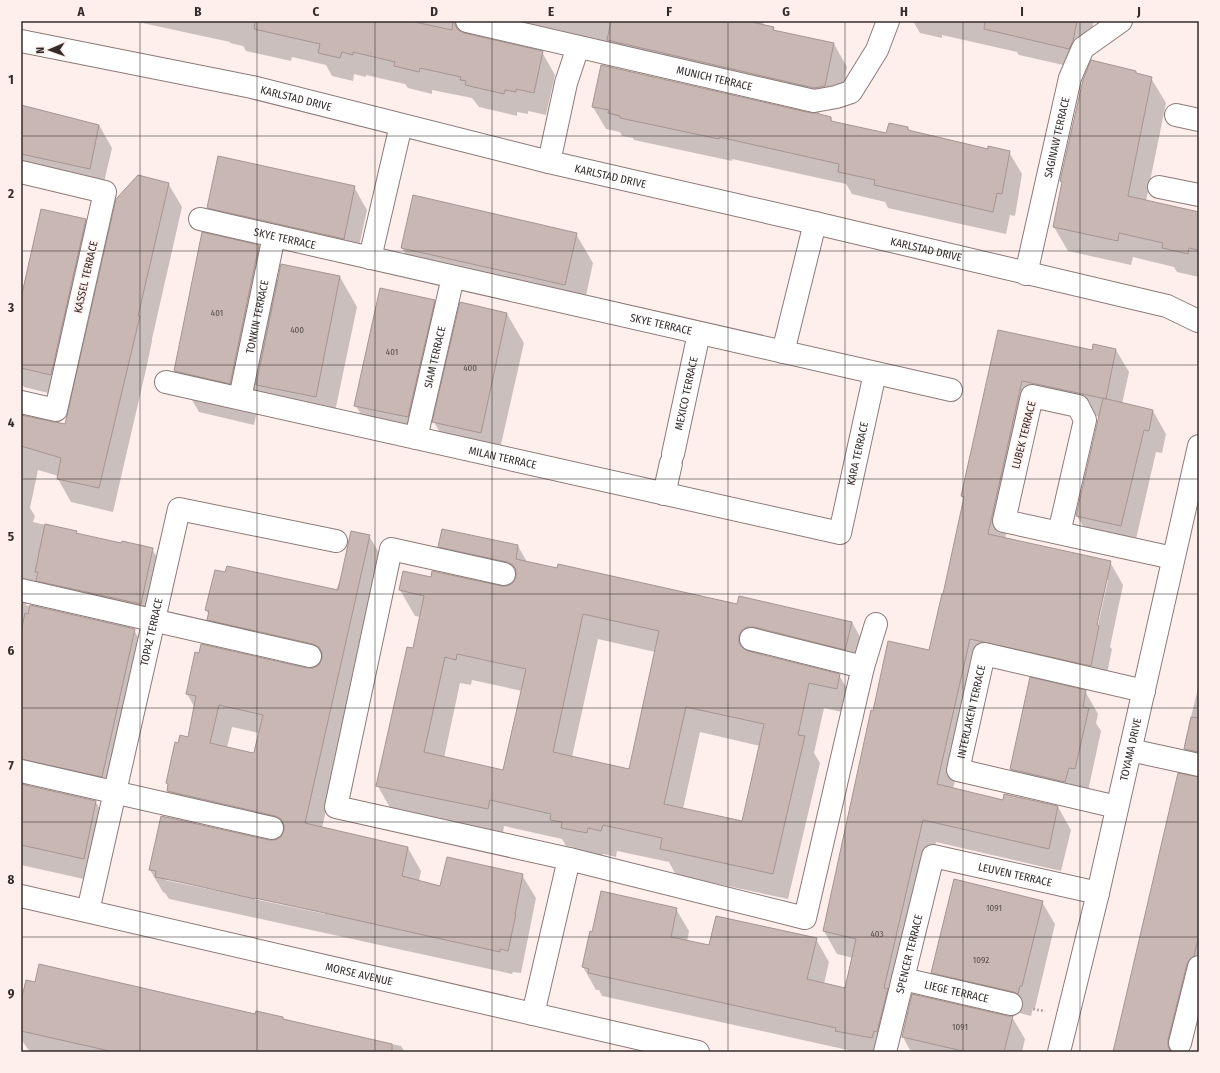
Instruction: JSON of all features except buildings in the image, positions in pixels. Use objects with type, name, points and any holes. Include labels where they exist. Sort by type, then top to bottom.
[{"type":"street","name":"MUNICH TERRACE","points":[[467,21],[814,101],[836,97],[851,92],[877,50],[888,21]]},
{"type":"street","name":"SAGINAW TERRACE","points":[[1026,274],[1070,78],[1083,48],[1121,21]]},
{"type":"street","name":"KARLSTAD DRIVE","points":[[21,41],[252,87],[401,126],[549,162],[1167,306],[1199,321]]},
{"type":"street","points":[[549,162],[566,83],[578,47]]},
{"type":"street","points":[[1176,115],[1199,120]]},
{"type":"street","points":[[370,258],[401,126]]},
{"type":"street","name":"KASSEL TERRACE","points":[[21,172],[105,192],[56,410],[21,402]]},
{"type":"street","points":[[1159,187],[1199,195]]},
{"type":"street","name":"SKYE TERRACE","points":[[200,219],[951,390]]},
{"type":"street","points":[[783,352],[815,223]]},
{"type":"street","name":"TONKIN TERRACE","points":[[240,398],[274,236]]},
{"type":"street","name":"SIAM TERRACE","points":[[416,438],[453,277]]},
{"type":"street","name":"MEXICO TERRACE","points":[[664,494],[699,333]]},
{"type":"street","name":"KARA TERRACE","points":[[840,533],[875,373]]},
{"type":"street","name":"MILAN TERRACE","points":[[166,382],[840,533]]},
{"type":"street","name":"LUBEK TERRACE","points":[[1059,533],[1085,420],[1078,406],[1032,396],[1004,521],[1173,558]]},
{"type":"street","name":"TOYAMA DRIVE","points":[[1059,1052],[1098,893],[1199,446]]},
{"type":"street","name":"TOPAZ TERRACE","points":[[88,911],[179,509],[336,541]]},
{"type":"street","points":[[504,574],[391,549],[336,807],[569,859],[805,918],[863,667],[876,624]]},
{"type":"street","points":[[21,590],[310,656]]},
{"type":"street","points":[[751,639],[863,667]]},
{"type":"street","name":"INTERLAKEN TERRACE","points":[[1117,806],[958,770],[984,654],[1144,691]]},
{"type":"street","points":[[1130,750],[1199,765]]},
{"type":"street","points":[[21,771],[272,828]]},
{"type":"street","name":"LEUVEN TERRACE","points":[[933,856],[1098,893]]},
{"type":"street","name":"SPENCER TERRACE","points":[[885,1052],[933,856]]},
{"type":"street","points":[[532,1014],[569,859]]},
{"type":"street","name":"MORSE AVENUE","points":[[21,896],[698,1052]]},
{"type":"street","points":[[1186,1048],[1199,967]]},
{"type":"street","name":"LIEGE TERRACE","points":[[903,979],[1011,1004]]},
{"type":"path","points":[[1011,1004],[1067,1016]]}]
